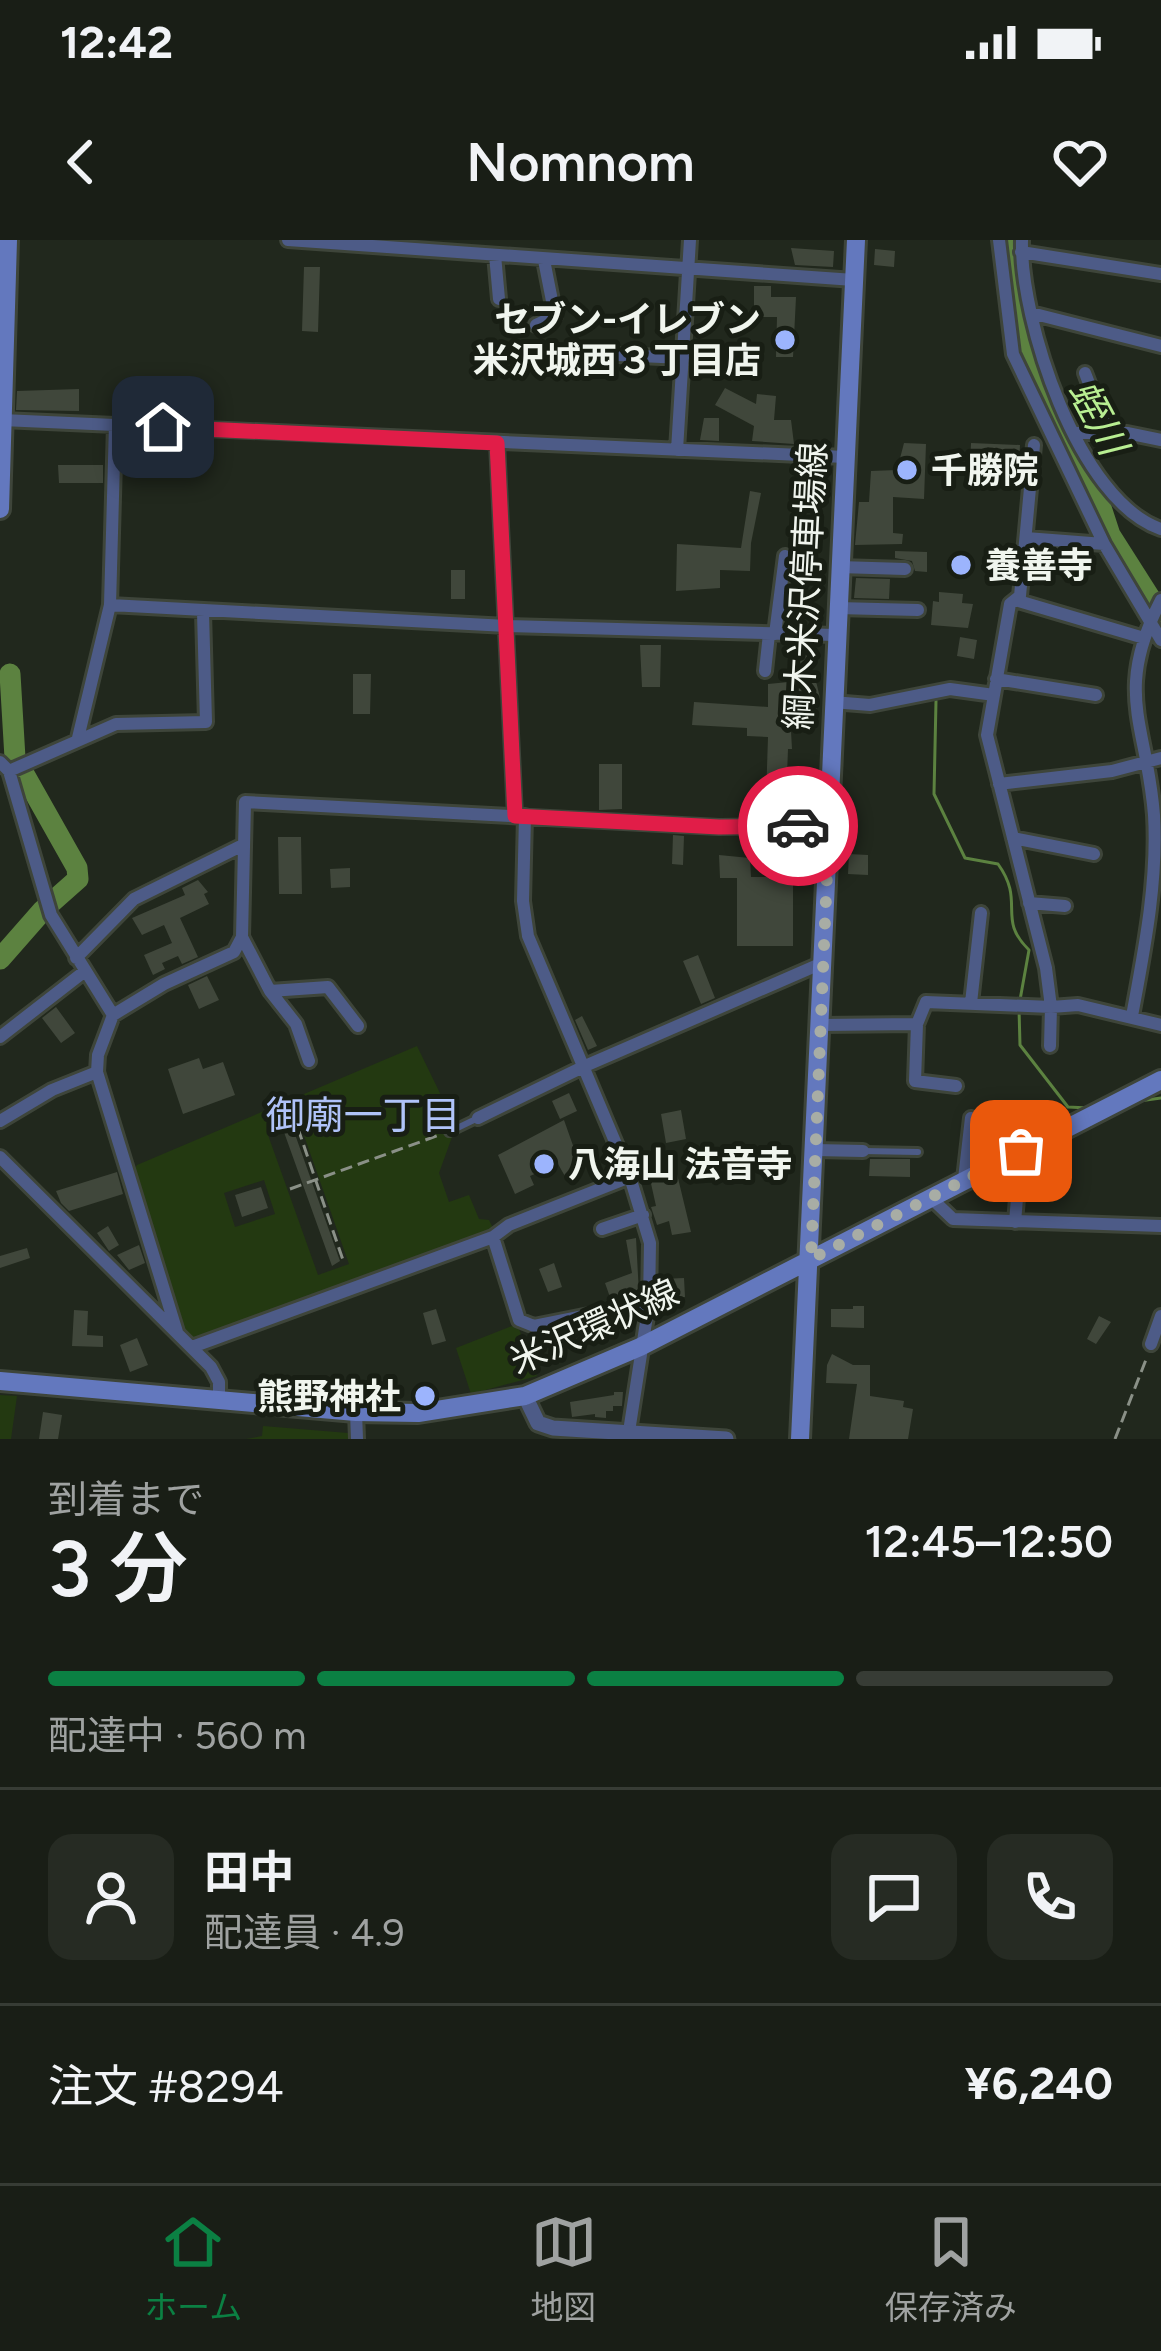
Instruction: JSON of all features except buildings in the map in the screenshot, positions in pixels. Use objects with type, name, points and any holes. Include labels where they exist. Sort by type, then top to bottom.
[{"type":"main road","points":[[0,509],[2,308],[8,240]]},
{"type":"main road","name":"綱木米沢停車場線","points":[[800,1439],[856,240]]},
{"type":"main road","name":"米沢環状線","points":[[0,1381],[356,1412],[418,1413],[525,1396],[640,1347],[1161,1080]]},
{"type":"street","points":[[288,240],[854,280]]},
{"type":"street","points":[[676,450],[690,240]]},
{"type":"street","points":[[999,240],[1013,354],[1104,544],[1156,609],[1161,640]]},
{"type":"street","points":[[1161,274],[1022,246],[1037,349],[1076,433],[1113,495],[1147,524],[1161,529]]},
{"type":"street","points":[[495,255],[499,299]]},
{"type":"street","points":[[536,325],[555,316],[544,260]]},
{"type":"street","points":[[1031,314],[1161,346]]},
{"type":"street","points":[[597,354],[682,358]]},
{"type":"street","points":[[1085,373],[1108,433]]},
{"type":"street","points":[[2,420],[844,457]]},
{"type":"street","points":[[78,738],[110,605],[115,425]]},
{"type":"street","points":[[1076,433],[1161,440]]},
{"type":"street","points":[[497,443],[528,936],[630,1177],[650,1243],[649,1304],[628,1436]]},
{"type":"street","points":[[1034,446],[1020,596],[1010,604],[987,735],[1052,1007],[1050,1046]]},
{"type":"street","points":[[990,474],[1031,477]]},
{"type":"street","points":[[1025,538],[1104,544]]},
{"type":"street","points":[[765,670],[785,556]]},
{"type":"street","points":[[839,567],[905,569]]},
{"type":"street","points":[[1015,600],[1144,638]]},
{"type":"street","points":[[110,605],[507,626],[836,635]]},
{"type":"street","points":[[837,608],[918,610]]},
{"type":"street","points":[[1132,1016],[1156,885],[1157,814],[1133,693],[1144,638],[1156,609]]},
{"type":"street","points":[[113,1015],[51,915],[6,768],[116,724],[206,722],[203,612]]},
{"type":"street","points":[[996,679],[1096,695]]},
{"type":"street","points":[[832,702],[870,705],[950,689],[994,695]]},
{"type":"street","points":[[999,784],[1112,771],[1161,758]]},
{"type":"street","points":[[309,1061],[296,1024],[270,992],[242,938],[245,802],[719,827],[829,825]]},
{"type":"street","points":[[1013,838],[1094,854]]},
{"type":"street","points":[[76,958],[134,899],[243,845]]},
{"type":"street","points":[[1029,903],[1065,906]]},
{"type":"street","points":[[971,1003],[981,913]]},
{"type":"street","points":[[177,1332],[97,1072],[98,1055],[113,1015],[234,952],[242,938]]},
{"type":"street","points":[[1145,946],[1161,949]]},
{"type":"street","points":[[478,1118],[820,964]]},
{"type":"street","points":[[0,1037],[85,971]]},
{"type":"street","points":[[270,992],[328,987],[358,1026]]},
{"type":"street","points":[[956,1086],[915,1081],[917,1024],[926,1002],[1078,1005],[1161,1025]]},
{"type":"street","points":[[820,1025],[917,1024]]},
{"type":"street","points":[[0,1121],[52,1090],[97,1072]]},
{"type":"street","points":[[964,1180],[971,1118]]},
{"type":"street","points":[[815,1150],[863,1151]]},
{"type":"street","points":[[1015,1222],[1021,1151]]},
{"type":"street","points":[[0,1157],[192,1347],[219,1382],[219,1401]]},
{"type":"street","points":[[192,1347],[494,1237],[509,1225],[630,1177]]},
{"type":"street","points":[[930,1197],[952,1220],[1161,1226]]},
{"type":"street","points":[[602,1229],[643,1215]]},
{"type":"street","points":[[494,1237],[519,1320],[534,1325],[649,1304]]},
{"type":"street","points":[[1151,1344],[1161,1316]]},
{"type":"street","points":[[525,1396],[538,1424],[628,1436],[726,1439]]},
{"type":"street","points":[[356,1412],[357,1439]]},
{"type":"lane","points":[[449,1132],[478,1118]]},
{"type":"lane","points":[[863,1151],[918,1152]]},
{"type":"path","points":[[292,1111],[344,1263]]},
{"type":"path","points":[[290,1190],[449,1132]]},
{"type":"path","points":[[1115,1439],[1151,1344]]},
{"type":"green space","points":[[417,1046],[456,1126],[439,1173],[449,1202],[469,1195],[479,1219],[489,1220],[495,1232],[192,1345],[171,1318],[126,1181],[137,1165]],"holes":[[[300,1124],[349,1264],[318,1275],[268,1135]],[[264,1180],[275,1214],[235,1227],[224,1193]]]},
{"type":"green space","points":[[517,1324],[537,1376],[471,1394],[456,1348]]},
{"type":"green space","points":[[0,1395],[17,1396],[11,1439],[0,1439]]},
{"type":"green space","points":[[263,1426],[348,1433],[348,1439],[246,1439],[262,1436]]},
{"type":"waterway","name":"蛭川","points":[[1010,240],[1020,331],[1051,417],[1069,455],[1094,486],[1110,535],[1161,615]]},
{"type":"waterway","points":[[0,959],[78,879],[77,868],[15,758],[10,674]]},
{"type":"waterway","points":[[936,701],[934,794],[965,858],[998,864],[1006,878],[1014,929],[1029,950],[1020,1000]]},
{"type":"waterway","points":[[1019,1009],[1020,1045],[1068,1107],[1088,1108]]},
{"type":"waterway","points":[[1139,1101],[1161,1098]]},
{"type":"way so far","points":[[798,826],[829,825],[811,1259],[1021,1151]]},
{"type":"place","name":"セブン-イレブン 米沢城西３丁目店","points":[[785,340]]},
{"type":"place","name":"千勝院","points":[[907,470]]},
{"type":"place","name":"養善寺","points":[[961,565]]},
{"type":"place","name":"八海山 法音寺","points":[[544,1164]]},
{"type":"place","name":"熊野神社","points":[[425,1396]]},
{"type":"district","name":"御廟一丁目","points":[[363,1115]]},
{"type":"route","points":[[163,427],[497,443],[515,816],[719,827],[798,826]]}]
